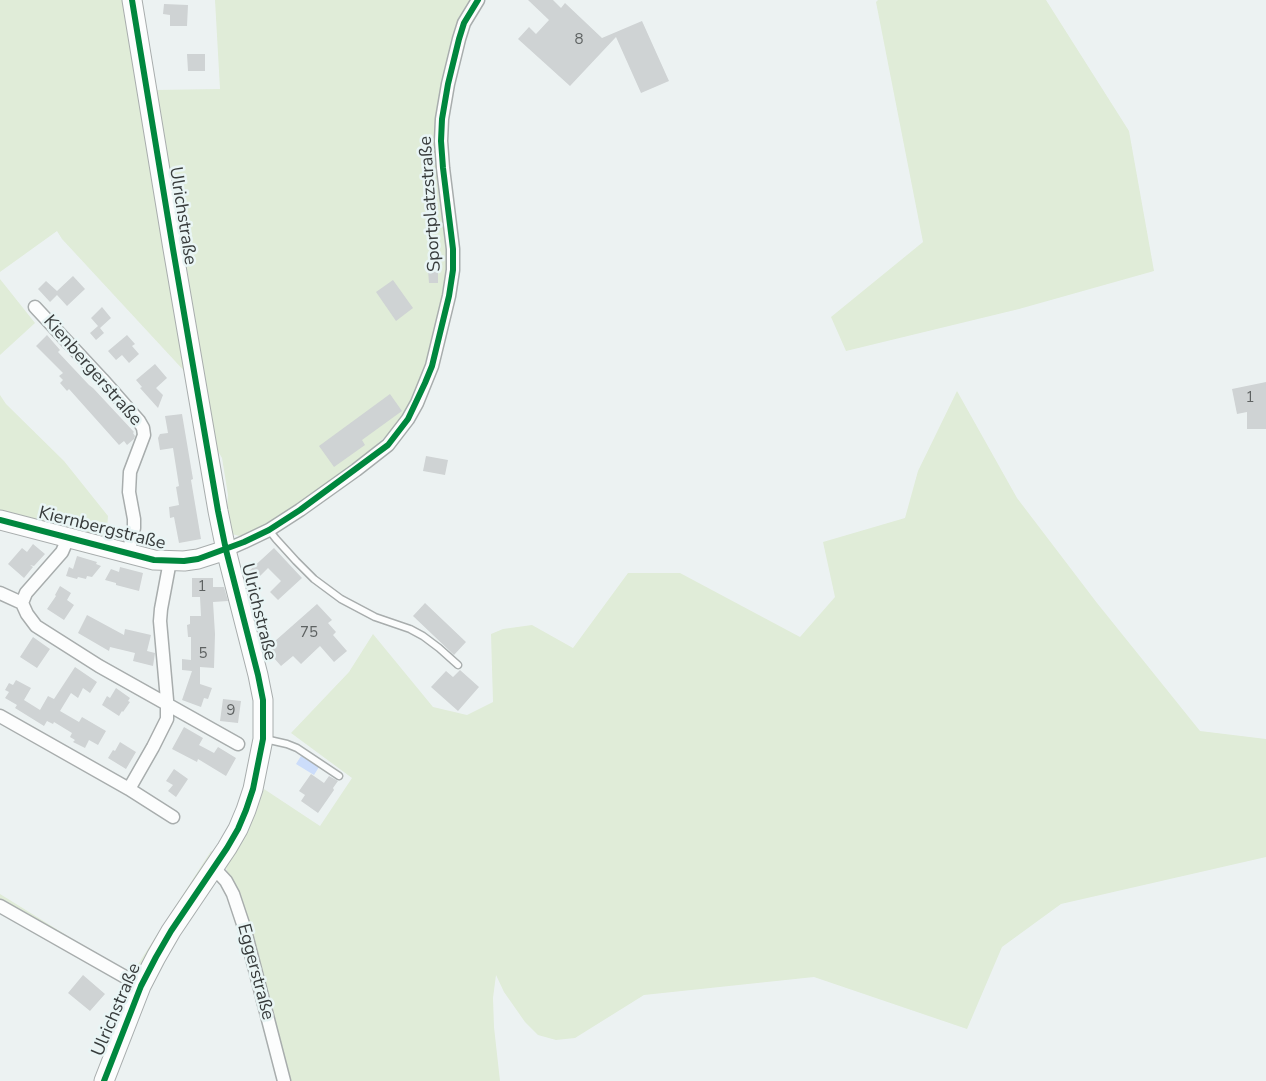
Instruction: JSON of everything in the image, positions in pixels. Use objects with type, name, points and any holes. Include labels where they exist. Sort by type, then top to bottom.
[{"type":"street","name":"Ulrichstraße","points":[[104,1081],[141,986],[156,957],[171,931],[227,848],[246,810],[253,788],[263,739],[262,700],[258,675],[226,550],[216,502],[132,0]]},
{"type":"street","name":"Sportplatzstraße","points":[[226,550],[269,530],[300,510],[388,445],[408,419],[429,374],[446,313],[452,270],[452,241],[441,141],[442,118],[459,39],[464,23],[478,0]]},
{"type":"street","name":"Kienbergerstraße","points":[[35,307],[108,386],[143,428],[144,435],[130,472],[129,492],[134,528],[128,554]]},
{"type":"street","name":"Kiernbergstraße","points":[[0,520],[154,560],[184,561],[198,559],[226,550]]},
{"type":"street","points":[[22,602],[26,593],[62,552],[68,538]]},
{"type":"street","points":[[129,789],[154,747],[167,719],[160,621],[170,562]]},
{"type":"street","points":[[0,593],[22,602],[27,614],[36,626],[99,666],[238,744]]},
{"type":"street","points":[[0,716],[129,789],[174,817]]},
{"type":"street","name":"Eggerstraße","points":[[214,868],[226,881],[236,902],[284,1081]]},
{"type":"street","points":[[0,906],[141,986]]},
{"type":"lane","points":[[269,530],[314,579],[340,599],[375,617],[410,629],[423,636],[458,665]]},
{"type":"lane","points":[[263,739],[278,741],[297,748],[339,776]]},
{"type":"green space","points":[[0,0],[127,0],[187,374],[62,239],[57,231],[0,272]]},
{"type":"green space","points":[[215,0],[472,0],[443,83],[449,257],[442,310],[421,383],[400,423],[362,458],[290,513],[243,537],[232,534],[226,522],[228,495],[222,458],[211,439],[188,275],[153,90],[220,89]]},
{"type":"green space","points":[[878,0],[1046,0],[1129,131],[1154,271],[1019,309],[846,351],[831,317],[923,242],[876,2]]},
{"type":"green space","points":[[0,279],[35,323],[0,355]]},
{"type":"green space","points":[[957,391],[1017,498],[1097,603],[1200,731],[1266,739],[1266,857],[1061,904],[1002,947],[967,1029],[814,977],[644,995],[575,1038],[556,1040],[538,1035],[525,1022],[504,992],[496,975],[493,998],[494,1027],[500,1081],[289,1081],[226,868],[242,842],[264,789],[320,826],[352,778],[291,733],[349,672],[373,634],[433,707],[467,715],[493,702],[491,634],[503,629],[532,625],[573,648],[628,573],[680,573],[800,637],[835,597],[823,542],[905,518],[918,471]]},
{"type":"green space","points":[[0,395],[6,404],[64,461],[108,516],[106,543],[0,514]]},
{"type":"green space","points":[[211,851],[216,854],[140,971],[133,972]]},
{"type":"green space","points":[[0,894],[74,940],[114,963],[0,900]]},
{"type":"water","points":[[301,756],[319,767],[314,775],[296,764]]},
{"type":"building","points":[[528,0],[553,0],[561,8],[565,3],[602,38],[642,21],[669,81],[641,93],[616,37],[570,86],[518,39],[529,27],[536,34],[549,20]]},
{"type":"building","points":[[164,4],[188,5],[187,26],[170,26],[170,15],[163,14]]},
{"type":"building","points":[[187,54],[205,54],[205,71],[188,71]]},
{"type":"building","points":[[428,270],[438,270],[438,283],[429,283]]},
{"type":"building","points":[[73,276],[85,289],[67,306],[57,295],[50,302],[38,289],[46,281],[57,291]]},
{"type":"building","points":[[393,280],[413,308],[396,321],[376,292]]},
{"type":"building","points":[[102,307],[111,318],[100,328],[104,333],[96,340],[90,333],[98,326],[91,318]]},
{"type":"building","points":[[47,335],[60,350],[58,352],[134,432],[134,439],[127,445],[124,441],[119,445],[69,389],[67,391],[60,383],[63,380],[59,376],[63,373],[36,346]]},
{"type":"building","points":[[127,335],[135,344],[132,346],[139,354],[129,363],[122,355],[116,360],[108,351]]},
{"type":"building","points":[[155,364],[167,378],[156,388],[163,395],[158,408],[140,388],[142,387],[136,380]]},
{"type":"building","points":[[1266,382],[1266,429],[1247,429],[1247,412],[1237,414],[1232,389]]},
{"type":"building","points":[[390,394],[402,411],[362,440],[365,445],[334,467],[319,446]]},
{"type":"building","points":[[182,414],[201,539],[179,543],[174,517],[170,518],[169,507],[179,505],[176,487],[179,486],[173,448],[160,450],[158,438],[160,434],[168,433],[165,416]]},
{"type":"building","points":[[426,456],[448,460],[445,475],[423,471]]},
{"type":"building","points":[[33,544],[45,554],[34,566],[30,565],[33,567],[24,578],[8,564],[22,548],[27,552]]},
{"type":"building","points":[[274,548],[302,578],[278,600],[270,592],[281,581],[268,568],[257,579],[249,571]]},
{"type":"building","points":[[77,556],[97,562],[96,564],[101,566],[92,577],[87,576],[86,579],[66,576],[69,567],[73,569]]},
{"type":"building","points":[[120,567],[143,573],[139,591],[105,580],[111,569],[119,572]]},
{"type":"building","points":[[192,578],[213,578],[213,587],[224,587],[228,601],[213,602],[215,634],[214,668],[200,667],[200,684],[212,688],[208,699],[204,698],[201,707],[182,700],[192,671],[182,670],[182,659],[191,660],[191,637],[188,637],[187,625],[190,624],[190,616],[201,616],[200,597],[192,597]]},
{"type":"building","points":[[60,586],[71,593],[67,600],[74,605],[64,620],[47,609]]},
{"type":"building","points":[[425,603],[466,642],[454,655],[413,616]]},
{"type":"building","points":[[317,604],[332,620],[328,623],[336,632],[333,635],[347,651],[334,662],[320,646],[301,664],[293,656],[281,666],[266,649]]},
{"type":"building","points":[[87,615],[124,635],[125,629],[151,635],[147,651],[155,653],[153,666],[133,661],[135,653],[110,647],[109,651],[78,633]]},
{"type":"building","points":[[33,637],[50,649],[37,668],[20,657]]},
{"type":"building","points":[[75,667],[97,682],[90,693],[83,688],[78,698],[71,693],[60,711],[79,722],[82,717],[106,731],[98,745],[89,740],[85,748],[73,742],[75,740],[70,737],[72,733],[54,722],[53,724],[47,721],[44,726],[15,708],[17,705],[5,698],[9,692],[5,690],[9,683],[13,685],[16,680],[31,688],[24,700],[40,710],[48,696],[54,699]]},
{"type":"building","points":[[460,670],[479,687],[458,711],[431,687],[446,671],[453,677]]},
{"type":"building","points":[[116,688],[130,698],[128,701],[130,702],[119,716],[102,705],[107,696],[110,698]]},
{"type":"building","points":[[223,699],[241,701],[238,723],[220,721]]},
{"type":"building","points":[[184,727],[203,738],[199,745],[214,753],[218,747],[236,758],[226,776],[198,759],[197,762],[172,749]]},
{"type":"building","points":[[120,742],[136,752],[126,769],[108,758]]},
{"type":"building","points":[[174,769],[188,779],[176,797],[168,791],[173,785],[166,781]]},
{"type":"building","points":[[311,774],[324,783],[329,776],[338,781],[318,813],[301,801],[305,795],[299,791]]},
{"type":"building","points":[[83,975],[105,994],[90,1011],[68,993]]},
{"type":"cycle path","points":[[104,1081],[141,986],[156,957],[238,829],[253,789],[263,739],[263,700],[218,511],[132,0]]},
{"type":"cycle path","points":[[0,520],[154,560],[184,561],[198,559],[244,542],[269,530],[300,510],[388,445],[408,419],[432,366],[449,296],[453,270],[453,249],[443,168],[442,119],[459,39],[464,23],[478,0]]}]
